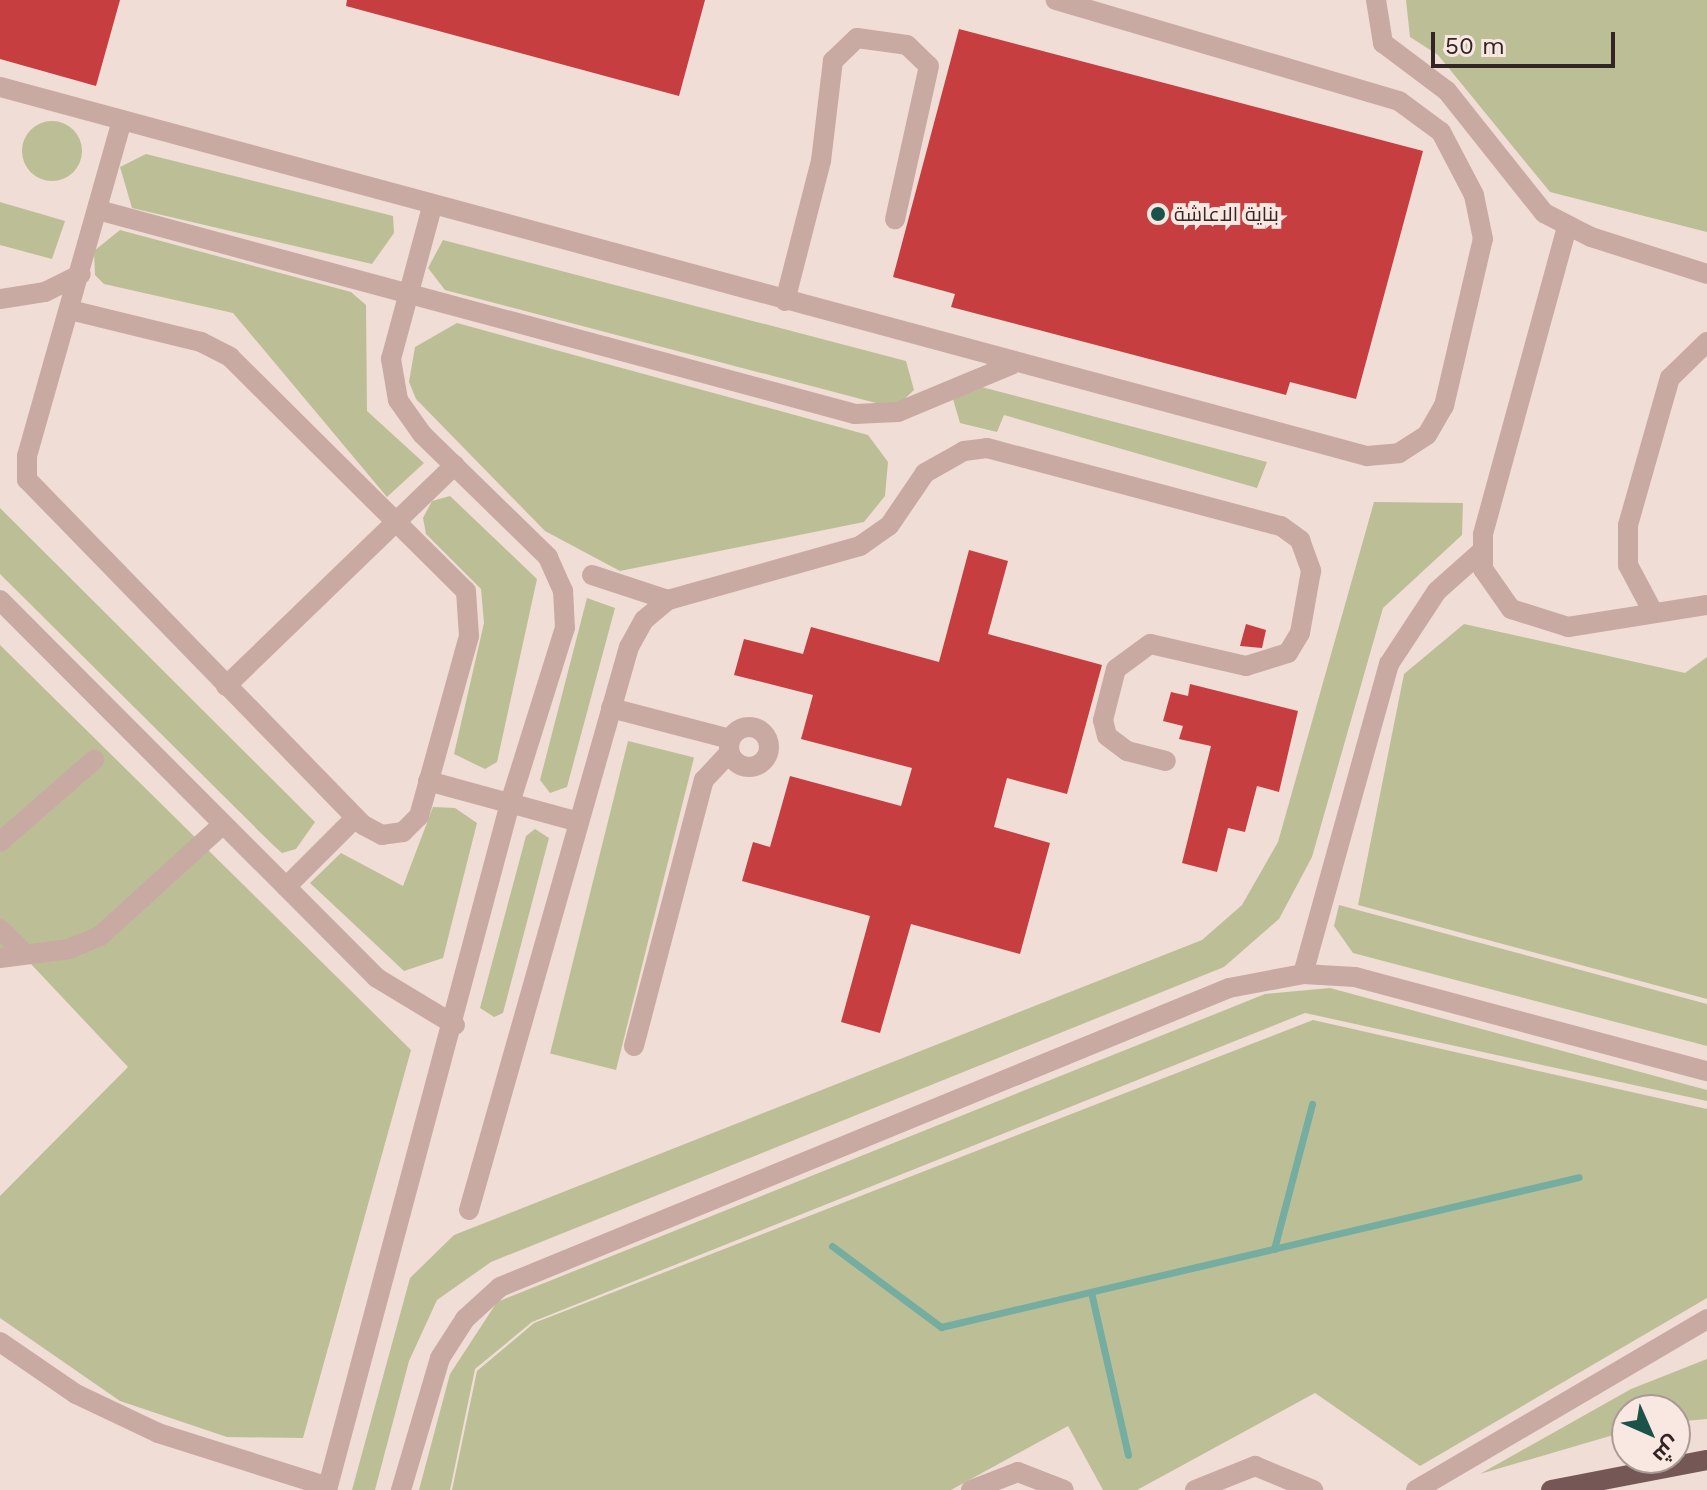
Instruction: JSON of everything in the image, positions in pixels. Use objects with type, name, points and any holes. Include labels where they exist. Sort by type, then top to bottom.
[{"type":"main road","points":[[1551,1490],[1707,1460]]},
{"type":"lane","points":[[0,87],[1011,365],[1367,456],[1399,453],[1437,422],[1482,254],[1474,195],[1451,146],[1414,109],[1056,0]]},
{"type":"lane","points":[[1376,0],[1383,43],[1447,91],[1524,194],[1567,227],[1707,274]]},
{"type":"lane","points":[[785,301],[821,161],[833,61],[857,38],[907,45],[929,66],[895,219]]},
{"type":"lane","points":[[70,310],[221,351],[459,582],[472,613],[419,816],[403,832],[382,835],[355,818],[27,480],[27,456],[70,310],[81,274],[122,120]]},
{"type":"lane","points":[[0,1342],[76,1394],[158,1433],[328,1488],[455,1025],[510,803],[561,646],[565,600],[548,557],[408,418],[392,380],[407,292],[432,207]]},
{"type":"lane","points":[[98,210],[855,414],[898,412],[1011,365]]},
{"type":"lane","points":[[1567,227],[1481,552],[1489,584],[1526,617],[1584,628],[1653,612],[1707,605]]},
{"type":"lane","points":[[0,299],[45,292],[81,274]]},
{"type":"lane","points":[[1653,612],[1628,565],[1628,525],[1670,378],[1707,342]]},
{"type":"lane","points":[[469,1210],[635,633],[668,600],[860,546],[889,526],[925,473],[964,451],[987,448],[1281,526],[1300,540],[1311,571],[1300,633],[1288,653],[1257,666],[1150,644],[1116,669],[1103,720],[1107,736],[1119,748],[1166,761]]},
{"type":"lane","points":[[226,686],[455,465]]},
{"type":"lane","points":[[1303,974],[1389,664],[1427,602],[1481,552]]},
{"type":"lane","points":[[592,575],[668,600]]},
{"type":"lane","points":[[0,600],[394,993],[455,1025]]},
{"type":"lane","points":[[611,708],[729,746],[704,780],[634,1046]]},
{"type":"lane","points":[[0,842],[94,760]]},
{"type":"lane","points":[[428,781],[579,822]]},
{"type":"lane","points":[[286,887],[355,818]]},
{"type":"lane","points":[[0,958],[69,949],[107,931],[223,824]]},
{"type":"lane","points":[[0,929],[24,953]]},
{"type":"lane","points":[[401,1490],[445,1348],[482,1301],[520,1275],[1229,988],[1303,974],[1380,983],[1707,1071]]},
{"type":"lane","points":[[1416,1490],[1707,1319]]},
{"type":"lane","points":[[1195,1490],[1255,1466],[1313,1490]]},
{"type":"lane","points":[[971,1490],[1018,1472],[1064,1490]]},
{"type":"green space","points":[[1406,0],[1707,0],[1707,232],[1550,192],[1438,55],[1410,37]]},
{"type":"green space","points":[[52,121],[64,123],[73,130],[80,139],[80,163],[73,172],[64,179],[52,181],[40,179],[31,172],[24,163],[22,151],[24,139],[31,130],[40,123]]},
{"type":"green space","points":[[146,154],[393,216],[394,233],[372,264],[132,208],[120,167]]},
{"type":"green space","points":[[0,202],[65,221],[52,259],[0,245]]},
{"type":"green space","points":[[120,230],[351,292],[366,305],[367,411],[424,463],[387,497],[233,313],[104,284],[95,275],[94,251]]},
{"type":"green space","points":[[443,240],[906,361],[914,390],[895,408],[445,290],[428,268]]},
{"type":"green space","points":[[457,323],[868,435],[888,462],[885,496],[864,522],[620,571],[545,531],[416,399],[409,382],[415,347]]},
{"type":"green space","points":[[974,385],[1267,462],[1257,488],[1004,415],[997,432],[960,423],[953,399]]},
{"type":"green space","points":[[450,496],[537,579],[497,762],[485,769],[454,754],[484,623],[481,589],[426,534],[423,518],[432,501]]},
{"type":"green space","points":[[1374,502],[1463,503],[1462,535],[1383,608],[1312,857],[1279,919],[1224,967],[491,1262],[437,1300],[409,1361],[375,1490],[352,1490],[410,1278],[454,1235],[1202,940],[1242,905],[1278,842]]},
{"type":"green space","points":[[0,508],[315,822],[296,849],[282,853],[273,845],[0,574]]},
{"type":"green space","points":[[587,598],[615,608],[567,787],[550,793],[540,780]]},
{"type":"green space","points":[[1464,624],[1685,673],[1707,657],[1707,999],[1358,905],[1404,674]]},
{"type":"green space","points":[[0,645],[411,1050],[303,1438],[227,1437],[120,1401],[0,1318],[0,1196],[128,1067],[14,946],[0,956]]},
{"type":"green space","points":[[628,741],[694,757],[616,1070],[550,1053]]},
{"type":"green space","points":[[433,807],[455,808],[477,823],[443,958],[404,971],[310,883],[341,853],[403,886]]},
{"type":"green space","points":[[535,829],[549,838],[503,1013],[494,1017],[480,1008],[526,836]]},
{"type":"green space","points":[[1339,905],[1707,1004],[1707,1046],[1353,953],[1334,926]]},
{"type":"green space","points":[[1330,988],[1707,1090],[1707,1101],[1305,1013],[532,1322],[475,1369],[450,1490],[419,1490],[450,1374],[497,1302],[1265,994]]},
{"type":"green space","points":[[1313,1020],[1707,1109],[1707,1298],[1420,1466],[1315,1393],[1137,1490],[1103,1490],[1068,1426],[951,1490],[452,1490],[477,1371],[534,1323]]},
{"type":"green space","points":[[1707,1359],[1707,1419],[1691,1420],[1691,1394],[1622,1394]]},
{"type":"green space","points":[[1611,1400],[1611,1436],[1480,1474]]},
{"type":"building","points":[[0,0],[120,0],[96,86],[0,59]]},
{"type":"building","points":[[347,0],[705,0],[679,96],[346,6]]},
{"type":"building","name":"بناية الاعاشة","points":[[959,29],[1423,151],[1356,399],[1290,382],[1286,395],[951,307],[955,294],[893,277]]},
{"type":"building","points":[[969,550],[1008,561],[988,634],[1102,665],[1067,794],[1007,778],[994,827],[1050,843],[1020,954],[911,924],[880,1033],[841,1022],[870,916],[742,881],[753,842],[770,847],[790,776],[901,806],[912,768],[801,739],[813,695],[734,675],[744,639],[803,654],[811,627],[939,662]]},
{"type":"building","points":[[1246,624],[1266,630],[1262,648],[1240,646]]},
{"type":"building","points":[[1190,684],[1298,711],[1279,792],[1257,786],[1245,832],[1228,828],[1217,872],[1182,863],[1211,746],[1179,739],[1183,726],[1163,721],[1171,692],[1188,696]]},
{"type":"waterway","points":[[1274,1249],[1312,1104]]},
{"type":"waterway","points":[[832,1246],[941,1327],[1579,1177]]},
{"type":"waterway","points":[[1091,1292],[1128,1455]]},
{"type":"place","name":"بناية الاعاشة","points":[[1158,214]]}]
